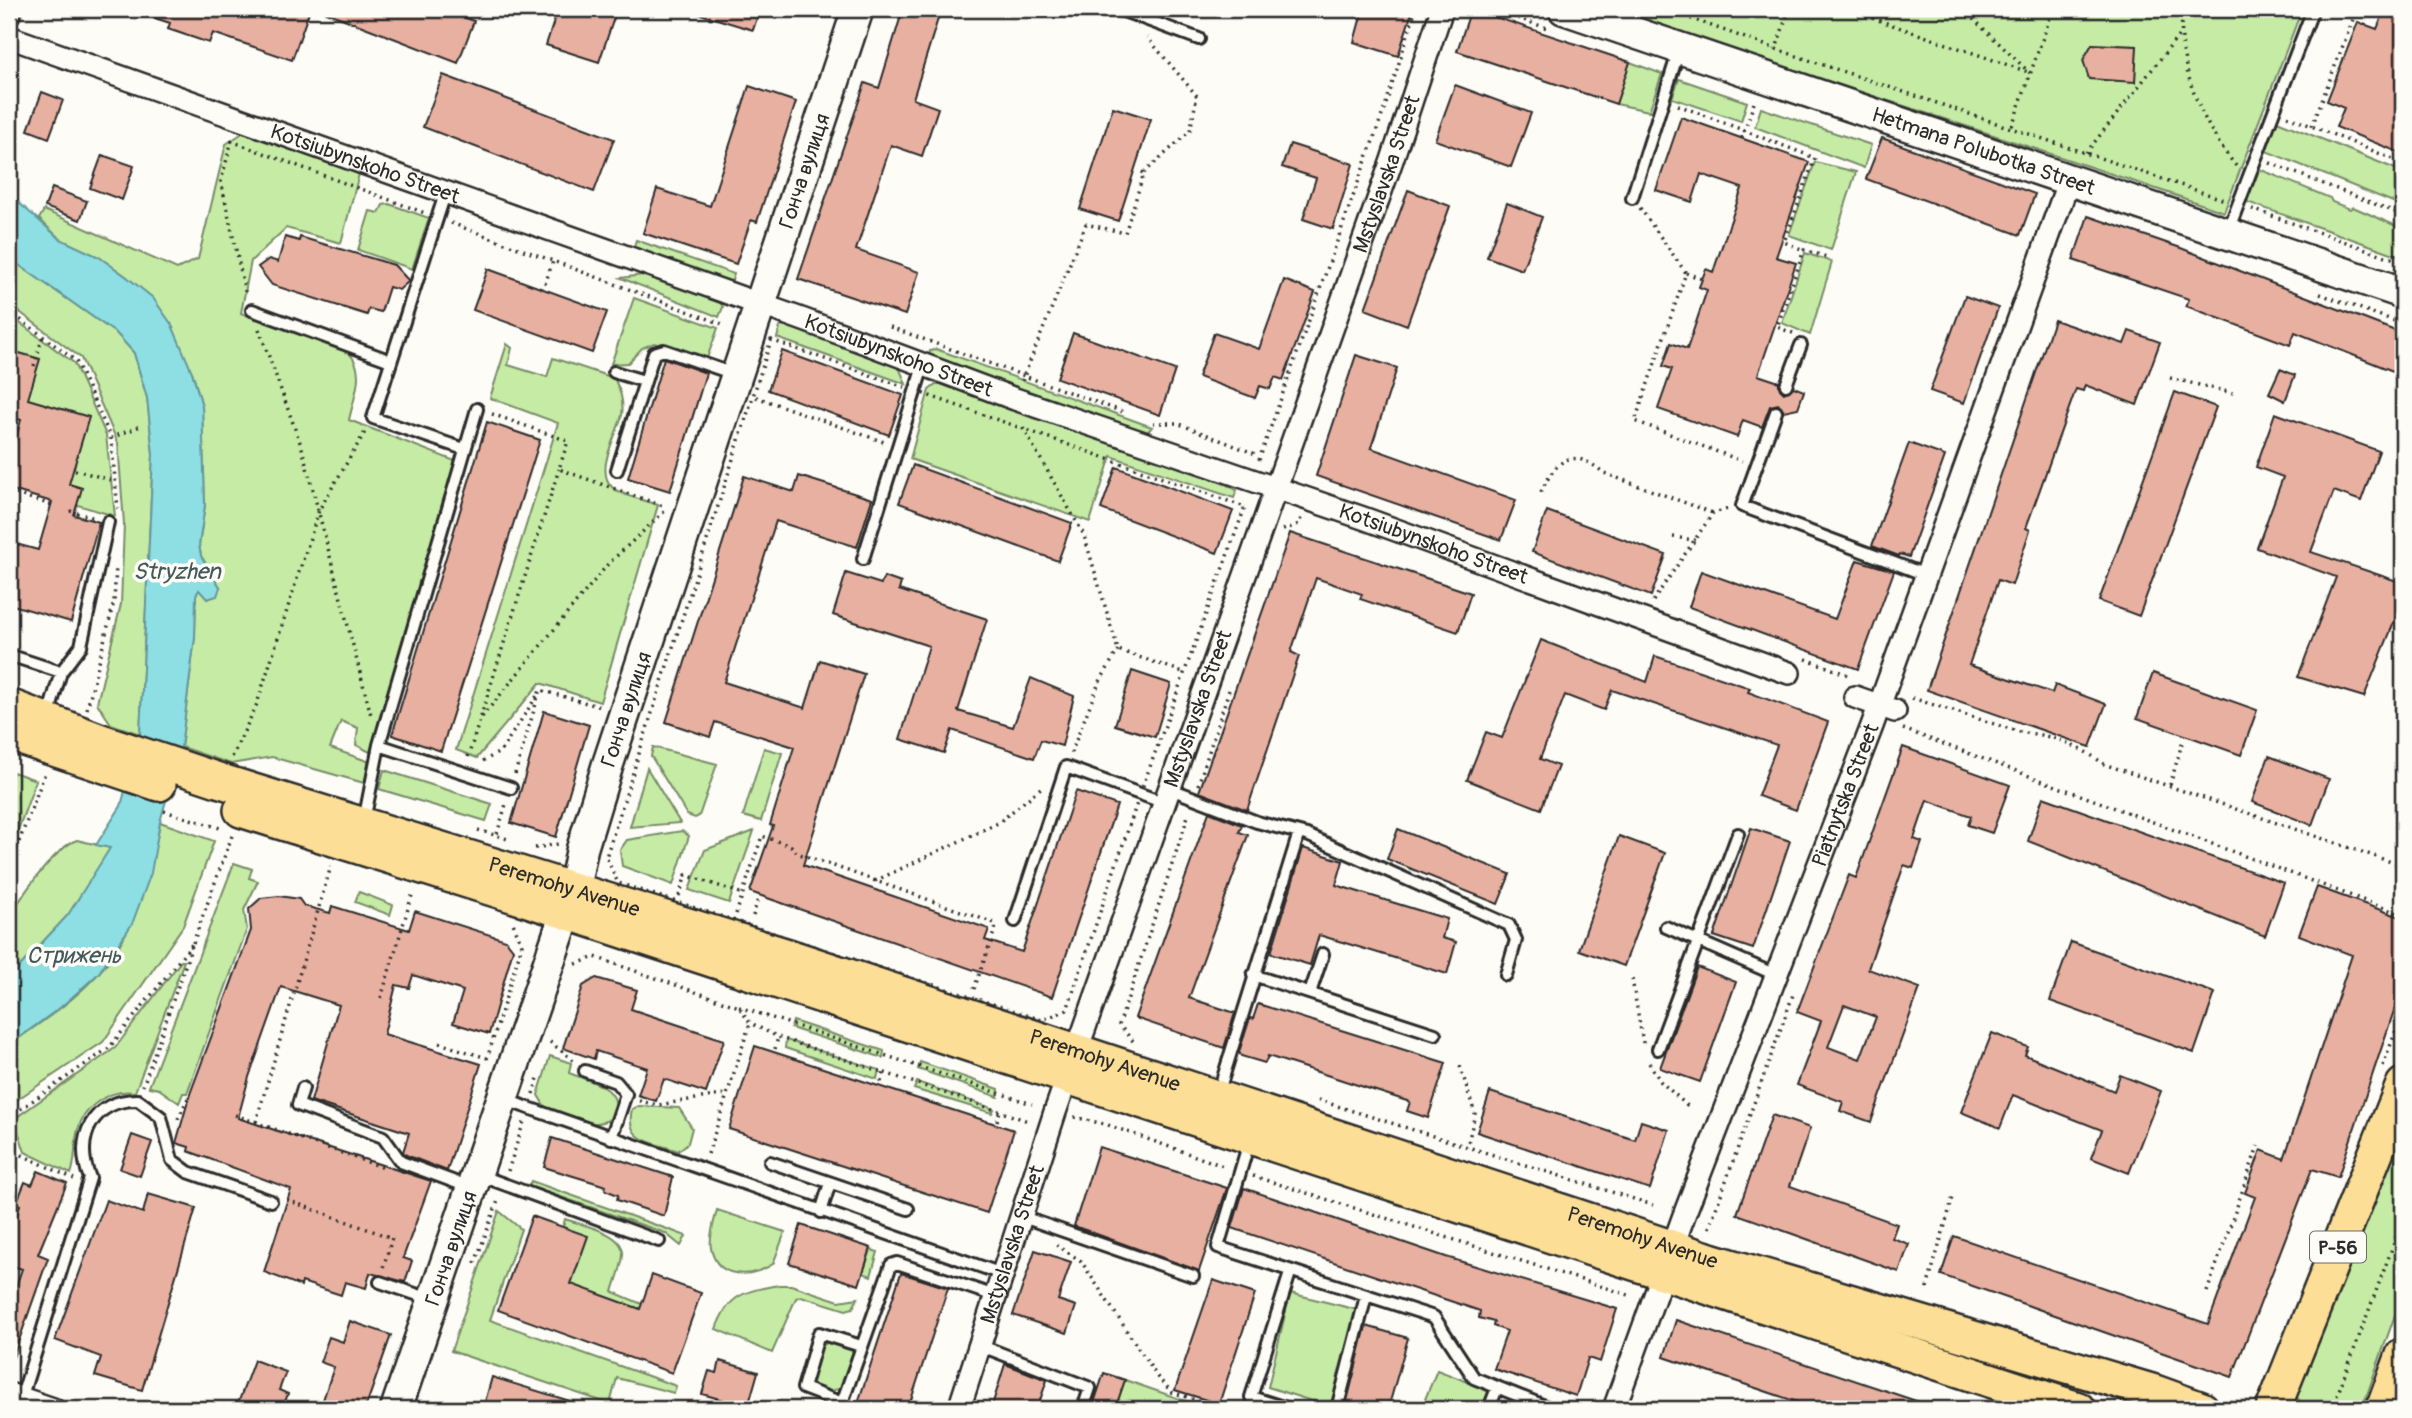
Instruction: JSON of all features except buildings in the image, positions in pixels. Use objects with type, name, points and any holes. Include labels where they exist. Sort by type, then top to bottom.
[{"type":"main road","name":"Peremohy Avenue","points":[[9,706],[48,719],[98,753]]},
{"type":"main road","name":"Peremohy Avenue","points":[[9,734],[218,781],[363,824],[570,901]]},
{"type":"main road","name":"Peremohy Avenue","points":[[218,781],[570,901],[1072,1065],[1250,1139],[1669,1261],[2155,1392],[2202,1409]]},
{"type":"main road","name":"Peremohy Avenue","points":[[1072,1065],[1217,1097],[2078,1409]]},
{"type":"main road","name":"Р-56","points":[[2273,1409],[2403,1085]]},
{"type":"main road","points":[[2383,1409],[2403,1355]]},
{"type":"street","points":[[9,14],[11,9]]},
{"type":"street","name":"Гонча вулиця","points":[[396,1409],[474,1181],[516,1104],[582,849],[611,753],[858,9]]},
{"type":"street","name":"Mstyslavska Street","points":[[959,1409],[1020,1216],[1165,795],[1208,680],[1442,9]]},
{"type":"street","name":"Hetmana Polubotka Street","points":[[1564,9],[2403,293]]},
{"type":"street","name":"Kotsiubynskoho Street","points":[[9,37],[924,363],[1015,399],[1275,488],[1789,673]]},
{"type":"street","name":"Piatnytska Street","points":[[1614,1409],[1776,975],[1891,709],[1926,575],[2069,180]]},
{"type":"street","points":[[1855,697],[1891,709]]},
{"type":"street","points":[[15,1396],[53,1409]]},
{"type":"lane","points":[[2227,234],[2240,205],[2272,110],[2313,9]]},
{"type":"lane","points":[[1123,10],[1199,39]]},
{"type":"lane","points":[[1632,198],[1679,48]]},
{"type":"lane","points":[[445,194],[373,418],[464,449]]},
{"type":"lane","points":[[252,310],[391,361]]},
{"type":"lane","points":[[1786,385],[1801,345]]},
{"type":"lane","points":[[617,470],[651,357],[659,350],[734,379]]},
{"type":"lane","points":[[863,559],[924,363]]},
{"type":"lane","points":[[614,372],[644,381]]},
{"type":"lane","points":[[363,824],[379,745],[477,409]]},
{"type":"lane","points":[[1776,412],[1742,506],[1926,575]]},
{"type":"lane","points":[[48,719],[61,672],[81,646],[113,519]]},
{"type":"lane","points":[[9,655],[61,672]]},
{"type":"lane","points":[[379,745],[511,788]]},
{"type":"lane","points":[[1015,921],[1066,767],[1140,794],[1194,798],[1299,833],[1509,925],[1516,940],[1506,975]]},
{"type":"lane","points":[[1217,1097],[1252,975],[1299,833]]},
{"type":"lane","points":[[1658,1049],[1738,834]]},
{"type":"lane","points":[[1666,927],[1776,975]]},
{"type":"lane","points":[[1310,993],[1323,954]]},
{"type":"lane","points":[[1252,975],[1435,1034]]},
{"type":"lane","points":[[585,1071],[622,1087],[626,1099],[611,1138]]},
{"type":"lane","points":[[303,1088],[298,1105],[383,1138],[401,1162],[474,1181],[659,1241]]},
{"type":"lane","points":[[15,1396],[88,1186],[90,1178],[84,1144],[90,1121],[102,1110],[117,1102],[138,1100],[161,1117],[172,1160],[188,1172],[271,1201]]},
{"type":"lane","points":[[516,1104],[1002,1274]]},
{"type":"lane","points":[[1250,1139],[1218,1247],[1290,1273],[1434,1317],[1474,1378],[1552,1409]]},
{"type":"lane","points":[[770,1162],[908,1209]]},
{"type":"lane","points":[[821,1212],[830,1182]]},
{"type":"lane","points":[[1020,1216],[1193,1276]]},
{"type":"lane","points":[[861,1346],[819,1333],[803,1388],[842,1404],[891,1265],[897,1264],[995,1296]]},
{"type":"lane","points":[[1247,1409],[1290,1273]]},
{"type":"lane","points":[[380,1282],[433,1300]]},
{"type":"lane","points":[[1337,1409],[1366,1296]]},
{"type":"lane","points":[[979,1345],[1090,1388],[1083,1409]]},
{"type":"lane","points":[[1489,1409],[1497,1388]]},
{"type":"lane","points":[[1251,1397],[1289,1409]]},
{"type":"path","points":[[1153,423],[1177,423],[1252,453],[1258,462],[1385,107],[1416,9]]},
{"type":"path","points":[[1664,9],[2403,262]]},
{"type":"path","points":[[1776,49],[1789,9]]},
{"type":"path","points":[[1846,9],[2031,73]]},
{"type":"path","points":[[1964,9],[2031,73]]},
{"type":"path","points":[[2012,126],[2053,9]]},
{"type":"path","points":[[2182,9],[2180,34],[2199,103],[2231,159],[2248,179]]},
{"type":"path","points":[[2312,126],[2357,9]]},
{"type":"path","points":[[875,881],[998,823],[1066,767],[1098,685],[1118,650],[1084,535],[1023,429],[1015,399],[1086,224],[1125,233],[1144,173],[1190,131],[1198,96],[1123,10]]},
{"type":"path","points":[[2086,153],[2180,34]]},
{"type":"path","points":[[1742,138],[1758,92]]},
{"type":"path","points":[[1663,100],[1745,129],[1815,158],[1784,242],[1829,258]]},
{"type":"path","points":[[2272,110],[2403,163]]},
{"type":"path","points":[[240,118],[221,181],[244,291],[303,448],[379,745]]},
{"type":"path","points":[[231,142],[725,324],[734,379],[606,858],[618,883],[1042,1020],[1067,1010],[1140,794],[1245,507],[771,340],[734,379]]},
{"type":"path","points":[[2255,158],[2403,215]]},
{"type":"path","points":[[1138,171],[1144,173]]},
{"type":"path","points":[[1632,198],[1686,273],[1702,279]]},
{"type":"path","points":[[1801,345],[1804,338],[1777,327],[1804,250]]},
{"type":"path","points":[[545,284],[553,261]]},
{"type":"path","points":[[1686,273],[1635,421],[1757,467]]},
{"type":"path","points":[[9,311],[76,361],[111,438],[115,481],[113,519]]},
{"type":"path","points":[[886,326],[1127,413]]},
{"type":"path","points":[[34,366],[43,336]]},
{"type":"path","points":[[2170,378],[2237,394]]},
{"type":"path","points":[[734,379],[898,447]]},
{"type":"path","points":[[463,773],[568,441],[477,409]]},
{"type":"path","points":[[218,781],[257,704],[319,510],[373,418]]},
{"type":"path","points":[[111,438],[143,425]]},
{"type":"path","points":[[1541,492],[1549,474],[1563,461],[1577,457],[1590,461],[1604,473],[1713,513],[1742,506]]},
{"type":"path","points":[[559,469],[668,508]]},
{"type":"path","points":[[75,470],[115,481]]},
{"type":"path","points":[[9,492],[55,506]]},
{"type":"path","points":[[664,520],[672,495]]},
{"type":"path","points":[[1281,531],[1299,524],[1308,500]]},
{"type":"path","points":[[480,720],[608,564],[668,508]]},
{"type":"path","points":[[1652,603],[1713,513]]},
{"type":"path","points":[[1673,537],[1695,540]]},
{"type":"path","points":[[87,711],[114,602],[116,563]]},
{"type":"path","points":[[1118,650],[1208,680]]},
{"type":"path","points":[[1131,1051],[1134,1042],[1119,1025],[1231,684]]},
{"type":"path","points":[[463,773],[500,752],[540,690]]},
{"type":"path","points":[[540,690],[603,708],[607,695]]},
{"type":"path","points":[[497,835],[540,690]]},
{"type":"path","points":[[1891,709],[2023,733],[2040,733],[2087,752],[2104,764],[2403,866]]},
{"type":"path","points":[[1891,709],[2403,915]]},
{"type":"path","points":[[2170,785],[2183,740]]},
{"type":"path","points":[[9,868],[46,771]]},
{"type":"path","points":[[138,1100],[234,831]]},
{"type":"path","points":[[734,922],[762,836],[791,846],[797,853],[996,924],[1015,921]]},
{"type":"path","points":[[256,1122],[331,866]]},
{"type":"path","points":[[682,887],[686,875],[743,894]]},
{"type":"path","points":[[381,998],[413,892]]},
{"type":"path","points":[[750,927],[759,895]]},
{"type":"path","points":[[971,998],[996,924]]},
{"type":"path","points":[[9,1117],[109,1048],[193,943]]},
{"type":"path","points":[[572,977],[576,964],[595,957],[1032,1104]]},
{"type":"path","points":[[1709,1228],[1799,979]]},
{"type":"path","points":[[739,1007],[750,1023],[778,1037],[1028,1121]]},
{"type":"path","points":[[703,1170],[750,1023]]},
{"type":"path","points":[[550,1042],[554,1029]]},
{"type":"path","points":[[775,1049],[778,1037]]},
{"type":"path","points":[[439,1043],[487,1058]]},
{"type":"path","points":[[1460,1066],[1475,1114],[1467,1147]]},
{"type":"path","points":[[516,1104],[541,1069]]},
{"type":"path","points":[[881,1082],[884,1071]]},
{"type":"path","points":[[626,1099],[659,1105],[727,1094]]},
{"type":"path","points":[[179,1120],[188,1098]]},
{"type":"path","points":[[1314,1099],[1653,1205]]},
{"type":"path","points":[[997,1121],[1000,1111]]},
{"type":"path","points":[[235,1115],[395,1172]]},
{"type":"path","points":[[1072,1116],[1108,1125],[1241,1172],[1632,1296]]},
{"type":"path","points":[[2207,1292],[2258,1146]]},
{"type":"path","points":[[9,1149],[88,1186]]},
{"type":"path","points":[[1927,1288],[1952,1197]]},
{"type":"path","points":[[285,1199],[392,1238],[380,1282]]},
{"type":"path","points":[[2332,1409],[2403,1219]]},
{"type":"path","points":[[1050,1226],[1057,1248],[1081,1261],[1158,1378],[1172,1392],[1222,1409]]},
{"type":"path","points":[[1039,1405],[1052,1409]]},
{"type":"green space","points":[[1612,9],[2302,9],[2224,212]]},
{"type":"green space","points":[[1630,62],[1662,74],[1649,111],[1616,104]]},
{"type":"green space","points":[[1679,79],[1747,102],[1741,121],[1672,98]]},
{"type":"green space","points":[[1761,108],[1871,145],[1864,168],[1755,127]]},
{"type":"green space","points":[[2277,121],[2403,172],[2403,206],[2266,151]]},
{"type":"green space","points":[[244,132],[359,174],[341,243],[286,228],[251,261],[241,313],[348,352],[354,359],[358,375],[349,420],[455,461],[370,752],[356,745],[358,728],[341,721],[330,748],[370,762],[364,783],[272,757],[231,764],[181,747],[195,637],[196,595],[198,589],[220,587],[201,556],[199,545],[205,505],[202,406],[192,372],[127,277],[99,257],[60,239],[39,219],[44,210],[177,269],[198,259],[226,144]]},
{"type":"green space","points":[[1815,162],[1856,172],[1831,250],[1789,235]]},
{"type":"green space","points":[[2259,169],[2330,198],[2332,202],[2350,209],[2353,207],[2403,229],[2403,257],[2247,202]]},
{"type":"green space","points":[[389,204],[429,218],[412,269],[358,250],[370,211],[379,213],[383,205]]},
{"type":"green space","points":[[636,240],[734,274],[730,286],[632,252]]},
{"type":"green space","points":[[1805,253],[1832,262],[1810,335],[1782,323]]},
{"type":"green space","points":[[9,258],[117,334],[134,353],[147,398],[153,454],[140,734],[111,724],[97,703],[121,604],[124,524],[118,443],[81,358],[9,304]]},
{"type":"green space","points":[[649,274],[719,301],[723,307],[719,317],[621,278]]},
{"type":"green space","points":[[634,298],[718,328],[707,358],[654,343],[642,348],[628,363],[611,364]]},
{"type":"green space","points":[[9,315],[74,363],[106,435],[115,516],[74,504],[64,488],[78,437],[88,417],[16,406],[27,366],[9,360]]},
{"type":"green space","points":[[786,323],[899,367],[906,384],[777,338],[780,327]]},
{"type":"green space","points":[[507,344],[512,348],[508,365],[547,377],[553,358],[614,378],[621,396],[622,415],[606,461],[607,480],[621,493],[658,505],[600,702],[540,683],[477,758],[456,750],[558,423],[490,398]]},
{"type":"green space","points":[[936,349],[1152,427],[1146,434],[1139,435],[929,356],[930,351]]},
{"type":"green space","points":[[945,383],[1225,484],[1237,490],[1234,498],[1111,456],[1090,522],[910,459],[929,390],[937,384]]},
{"type":"green space","points":[[653,747],[717,764],[699,816],[695,818],[687,815],[651,756]]},
{"type":"green space","points":[[764,748],[782,753],[761,821],[743,816]]},
{"type":"green space","points":[[647,768],[680,823],[630,827]]},
{"type":"green space","points":[[384,770],[492,804],[486,821],[379,789]]},
{"type":"green space","points":[[13,772],[36,780],[9,855],[9,786]]},
{"type":"green space","points":[[160,822],[214,841],[183,926],[103,1042],[9,1105],[9,1045],[77,994],[97,975],[122,941],[146,883]]},
{"type":"green space","points":[[682,831],[689,836],[673,885],[622,866],[620,850],[627,840]]},
{"type":"green space","points":[[754,831],[729,903],[689,890],[705,850]]},
{"type":"green space","points":[[77,840],[111,848],[68,915],[9,978],[7,936],[12,914],[27,889],[48,863]]},
{"type":"green space","points":[[234,863],[252,869],[249,878],[258,881],[244,910],[247,929],[187,1093],[183,1093],[179,1103],[159,1089],[149,1087]]},
{"type":"green space","points":[[359,892],[393,905],[390,915],[355,902]]},
{"type":"green space","points":[[181,961],[184,961],[135,1092],[115,1093],[90,1108],[77,1134],[71,1174],[25,1152],[14,1119],[115,1048]]},
{"type":"green space","points":[[793,1021],[884,1051],[883,1058],[791,1028]]},
{"type":"green space","points":[[786,1040],[879,1070],[877,1079],[785,1048]]},
{"type":"green space","points":[[550,1056],[571,1063],[569,1073],[609,1091],[616,1105],[615,1115],[599,1123],[590,1123],[545,1107],[538,1095]]},
{"type":"green space","points":[[920,1062],[999,1089],[998,1097],[918,1069]]},
{"type":"green space","points":[[917,1082],[994,1109],[992,1113],[914,1089]]},
{"type":"green space","points":[[2403,1098],[2403,1292],[2362,1409],[2308,1409],[2294,1395]]},
{"type":"green space","points":[[639,1106],[679,1108],[692,1128],[688,1143],[678,1151],[650,1142],[636,1134],[632,1128],[632,1109]]},
{"type":"green space","points":[[531,1181],[686,1236],[681,1246],[665,1233],[529,1186]]},
{"type":"green space","points":[[717,1210],[785,1232],[773,1264],[745,1274],[727,1271],[720,1266],[711,1248]]},
{"type":"green space","points":[[499,1211],[521,1229],[490,1320],[676,1386],[674,1393],[617,1378],[610,1404],[451,1351]]},
{"type":"green space","points":[[565,1219],[610,1235],[622,1247],[623,1255],[613,1292],[642,1304],[640,1309],[571,1284],[563,1227]]},
{"type":"green space","points":[[871,1250],[878,1252],[871,1276],[863,1273]]},
{"type":"green space","points":[[779,1285],[791,1285],[839,1301],[858,1298],[853,1308],[846,1310],[801,1296],[796,1298],[772,1353],[716,1329],[726,1309],[739,1296]]},
{"type":"green space","points":[[1290,1293],[1358,1310],[1330,1407],[1268,1387]]},
{"type":"green space","points":[[828,1342],[850,1347],[855,1355],[843,1388],[830,1391],[808,1384],[818,1349]]},
{"type":"green space","points":[[1437,1370],[1489,1390],[1481,1409],[1421,1409]]},
{"type":"green space","points":[[1125,1380],[1186,1401],[1183,1409],[1115,1409]]},
{"type":"water","name":"Stryzhen","points":[[9,194],[60,239],[99,257],[127,277],[153,298],[172,325],[192,372],[202,406],[205,505],[199,545],[201,556],[220,587],[217,596],[207,599],[199,590],[196,595],[195,637],[181,747],[160,822],[151,873],[132,924],[98,974],[61,1007],[9,1045],[9,978],[68,915],[110,848],[96,845],[121,806],[140,734],[153,454],[147,398],[134,353],[117,334],[9,258]]},
{"type":"water label","name":"Стрижень","points":[[74,955]]}]
